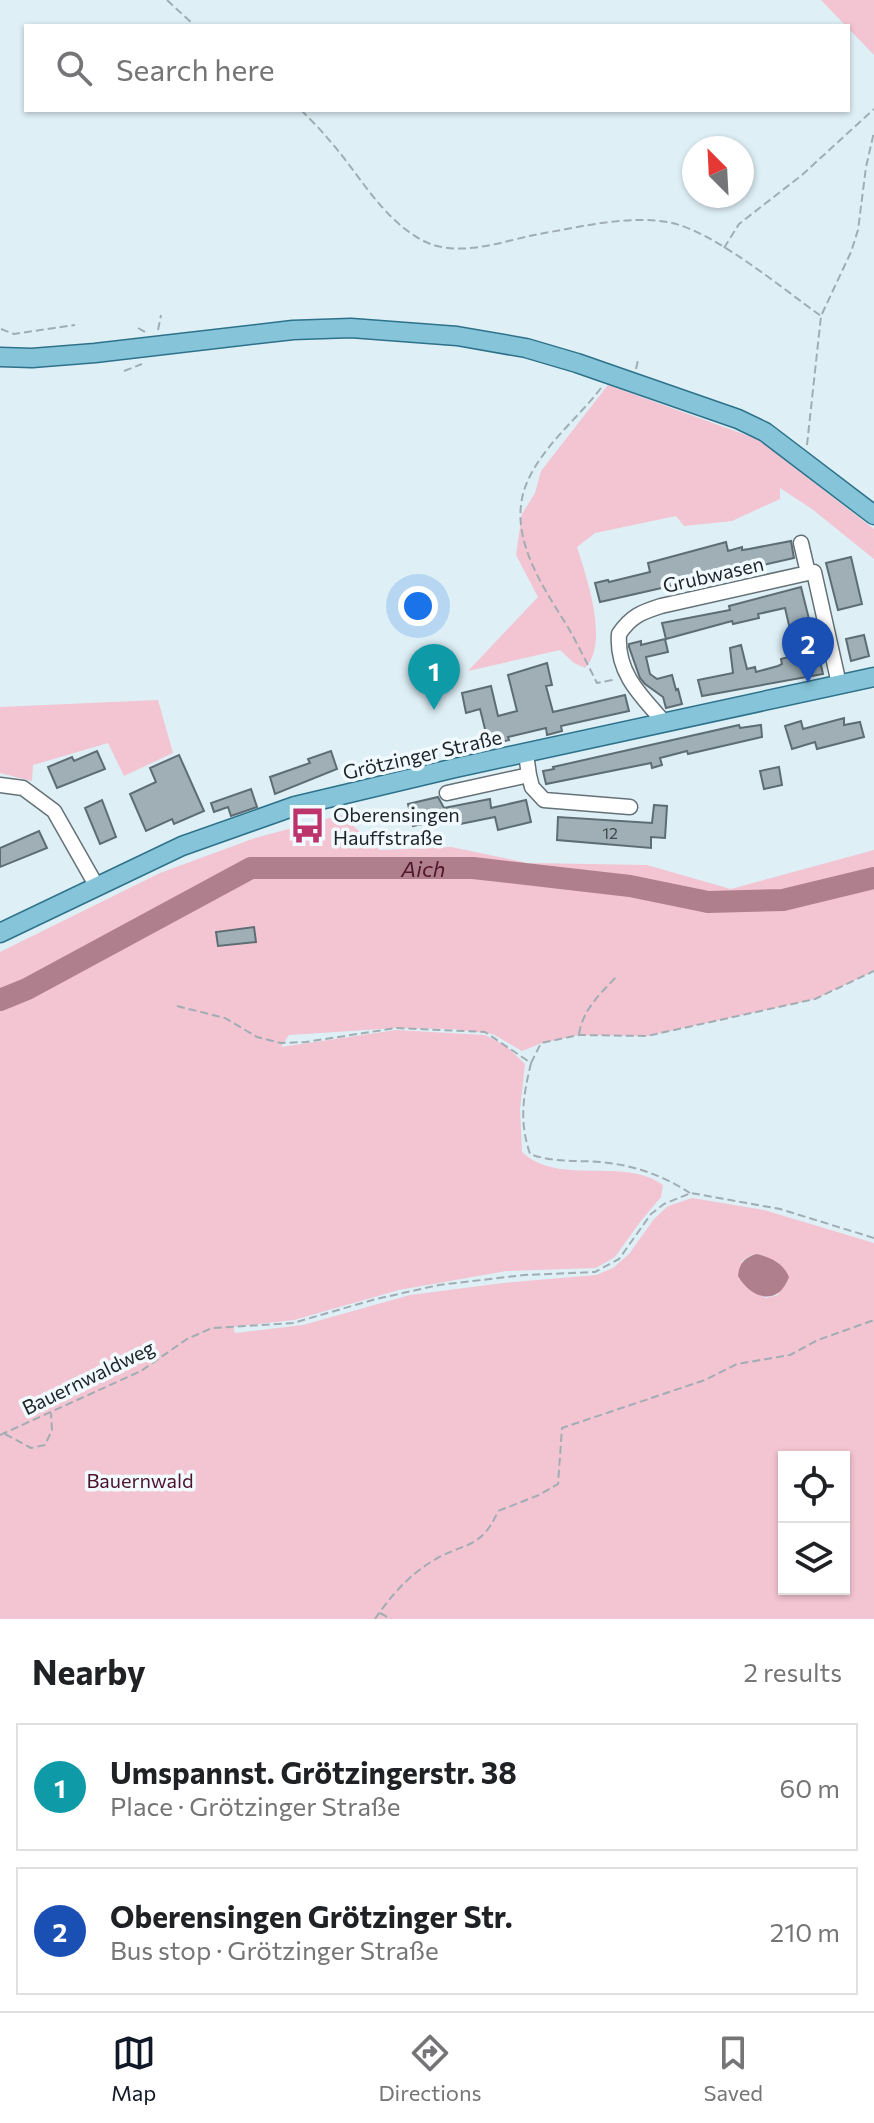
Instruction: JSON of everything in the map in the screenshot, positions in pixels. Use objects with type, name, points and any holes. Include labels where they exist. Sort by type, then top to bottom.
[{"type":"main road","points":[[0,357],[95,353],[235,335],[351,328],[471,338],[526,348],[738,419],[765,432],[874,515]]},
{"type":"main road","name":"Grötzinger Straße","points":[[0,933],[96,885],[217,832],[295,806],[874,677]]},
{"type":"street","points":[[801,543],[808,573],[814,572],[839,684]]},
{"type":"street","name":"Grubwasen","points":[[626,677],[619,634],[632,617],[641,612],[808,573]]},
{"type":"street","points":[[626,677],[665,723]]},
{"type":"street","points":[[526,754],[532,787],[544,800],[630,807]]},
{"type":"street","points":[[447,793],[529,775]]},
{"type":"street","points":[[0,785],[23,788],[54,811],[96,885]]},
{"type":"path","points":[[167,0],[193,24]]},
{"type":"path","points":[[724,248],[739,224],[802,175],[874,109]]},
{"type":"path","points":[[303,112],[331,141],[368,191],[398,223],[423,241],[457,249],[625,221],[669,223],[694,230],[724,248],[821,316]]},
{"type":"path","points":[[805,462],[821,316],[858,230],[874,132]]},
{"type":"path","points":[[153,337],[161,315]]},
{"type":"path","points":[[1,329],[14,334],[75,325]]},
{"type":"path","points":[[611,374],[589,404],[555,439],[530,475],[520,498],[522,530],[532,569],[597,683],[626,677]]},
{"type":"path","points":[[874,971],[815,999],[647,1036],[579,1035],[541,1043],[531,1063],[522,1102],[525,1139],[530,1154],[549,1161],[601,1162],[638,1168],[660,1175],[691,1193],[780,1209],[874,1238]]},
{"type":"path","points":[[579,1035],[581,1019],[618,975]]},
{"type":"path","points":[[177,1006],[225,1018],[257,1037],[281,1043],[396,1028],[485,1032],[531,1063]]},
{"type":"path","name":"Bauernwaldweg","points":[[0,1435],[141,1371],[187,1339],[212,1328],[308,1320],[376,1299],[439,1285],[524,1275],[595,1272],[619,1259],[651,1214],[664,1204],[691,1193]]},
{"type":"path","points":[[375,1619],[399,1589],[431,1561],[476,1542],[490,1530],[498,1511],[530,1500],[558,1484],[562,1428],[705,1380],[737,1364],[790,1355],[845,1329],[874,1320]]},
{"type":"path","points":[[4,1433],[31,1448],[45,1445],[52,1430],[51,1412]]},
{"type":"path","points":[[379,1612],[391,1619]]},
{"type":"green space","points":[[821,0],[874,0],[874,55],[850,30],[850,24],[844,24]]},
{"type":"green space","points":[[608,385],[757,439],[874,529],[874,559],[812,509],[780,488],[780,499],[732,521],[684,526],[676,516],[595,533],[577,547],[596,626],[596,643],[585,668],[560,650],[468,671],[538,597],[516,555],[522,514],[535,493],[541,471]]},
{"type":"green space","points":[[158,700],[173,753],[124,776],[108,743],[33,765],[32,781],[0,773],[0,707]]},
{"type":"green space","name":"Bauernwald","points":[[341,815],[380,850],[451,847],[528,863],[647,865],[731,889],[874,850],[874,971],[815,999],[647,1036],[579,1035],[522,1051],[493,1034],[452,1029],[396,1028],[289,1035],[281,1047],[396,1030],[485,1035],[506,1046],[525,1064],[520,1109],[522,1152],[554,1168],[611,1171],[647,1177],[663,1185],[661,1197],[615,1257],[596,1268],[506,1271],[399,1290],[294,1320],[233,1327],[235,1333],[303,1325],[410,1295],[596,1275],[613,1268],[629,1254],[654,1219],[668,1206],[692,1198],[764,1210],[874,1243],[874,1619],[0,1619],[0,952],[160,873],[255,838]],"holes":[[[757,1254],[779,1263],[778,1295],[766,1298],[755,1293],[741,1262]]]},
{"type":"shaded area","points":[[757,1254],[776,1262],[789,1277],[778,1293],[771,1296],[757,1294],[738,1276],[743,1261]]},
{"type":"building","points":[[791,541],[794,558],[600,602],[595,583],[650,572],[648,563],[726,542],[728,551]]},
{"type":"building","points":[[851,557],[862,604],[838,610],[826,563]]},
{"type":"building","points":[[801,587],[813,635],[810,636],[815,658],[819,657],[823,674],[702,696],[698,680],[733,673],[730,648],[741,645],[747,669],[755,667],[756,672],[778,666],[782,664],[781,659],[796,655],[785,608],[758,614],[759,618],[733,624],[732,621],[666,639],[662,623],[730,610],[729,606]]},
{"type":"building","points":[[864,635],[869,656],[851,661],[846,639]]},
{"type":"building","points":[[665,639],[668,652],[646,657],[650,674],[657,679],[672,675],[678,689],[682,704],[666,708],[663,697],[640,678],[629,647],[629,644],[641,641],[641,645]]},
{"type":"building","points":[[547,663],[552,685],[546,686],[553,712],[625,695],[629,711],[561,726],[562,731],[547,735],[546,728],[489,745],[480,709],[466,713],[462,693],[491,686],[498,716],[517,711],[508,675]]},
{"type":"building","points":[[844,718],[844,725],[860,722],[864,737],[817,749],[815,742],[792,749],[785,726],[801,721],[803,729]]},
{"type":"building","points":[[739,725],[740,728],[761,725],[762,737],[660,758],[662,765],[652,768],[651,763],[546,784],[543,771],[553,767]]},
{"type":"building","points":[[97,751],[105,769],[57,788],[48,767]]},
{"type":"building","points":[[331,751],[337,769],[275,794],[270,777],[310,763],[308,759]]},
{"type":"building","points":[[179,755],[204,811],[174,824],[172,819],[146,831],[130,794],[156,782],[150,768]]},
{"type":"building","points":[[779,767],[782,785],[764,789],[760,771]]},
{"type":"building","points":[[251,789],[257,807],[231,816],[228,807],[214,812],[211,803]]},
{"type":"building","points":[[438,797],[444,808],[490,799],[491,808],[526,800],[531,822],[498,830],[495,817],[460,824],[459,816],[413,826],[408,804]]},
{"type":"building","points":[[102,800],[116,837],[100,844],[85,808]]},
{"type":"building","points":[[654,805],[667,806],[665,838],[651,837],[651,848],[557,840],[558,817],[652,823]]},
{"type":"building","points":[[39,831],[47,848],[0,867],[0,848]]},
{"type":"building","points":[[254,927],[256,942],[218,946],[216,932]]},
{"type":"waterway","name":"Aich","points":[[0,1000],[27,989],[251,868],[473,868],[630,886],[708,902],[783,900],[874,878]]},
{"type":"place","name":"Oberensingen Grötzinger Str.","points":[[808,683]]},
{"type":"place","name":"Umspannst. Grötzingerstr. 38","points":[[434,710]]},
{"type":"place","name":"Oberensingen Hauffstraße","points":[[307,825]]}]
